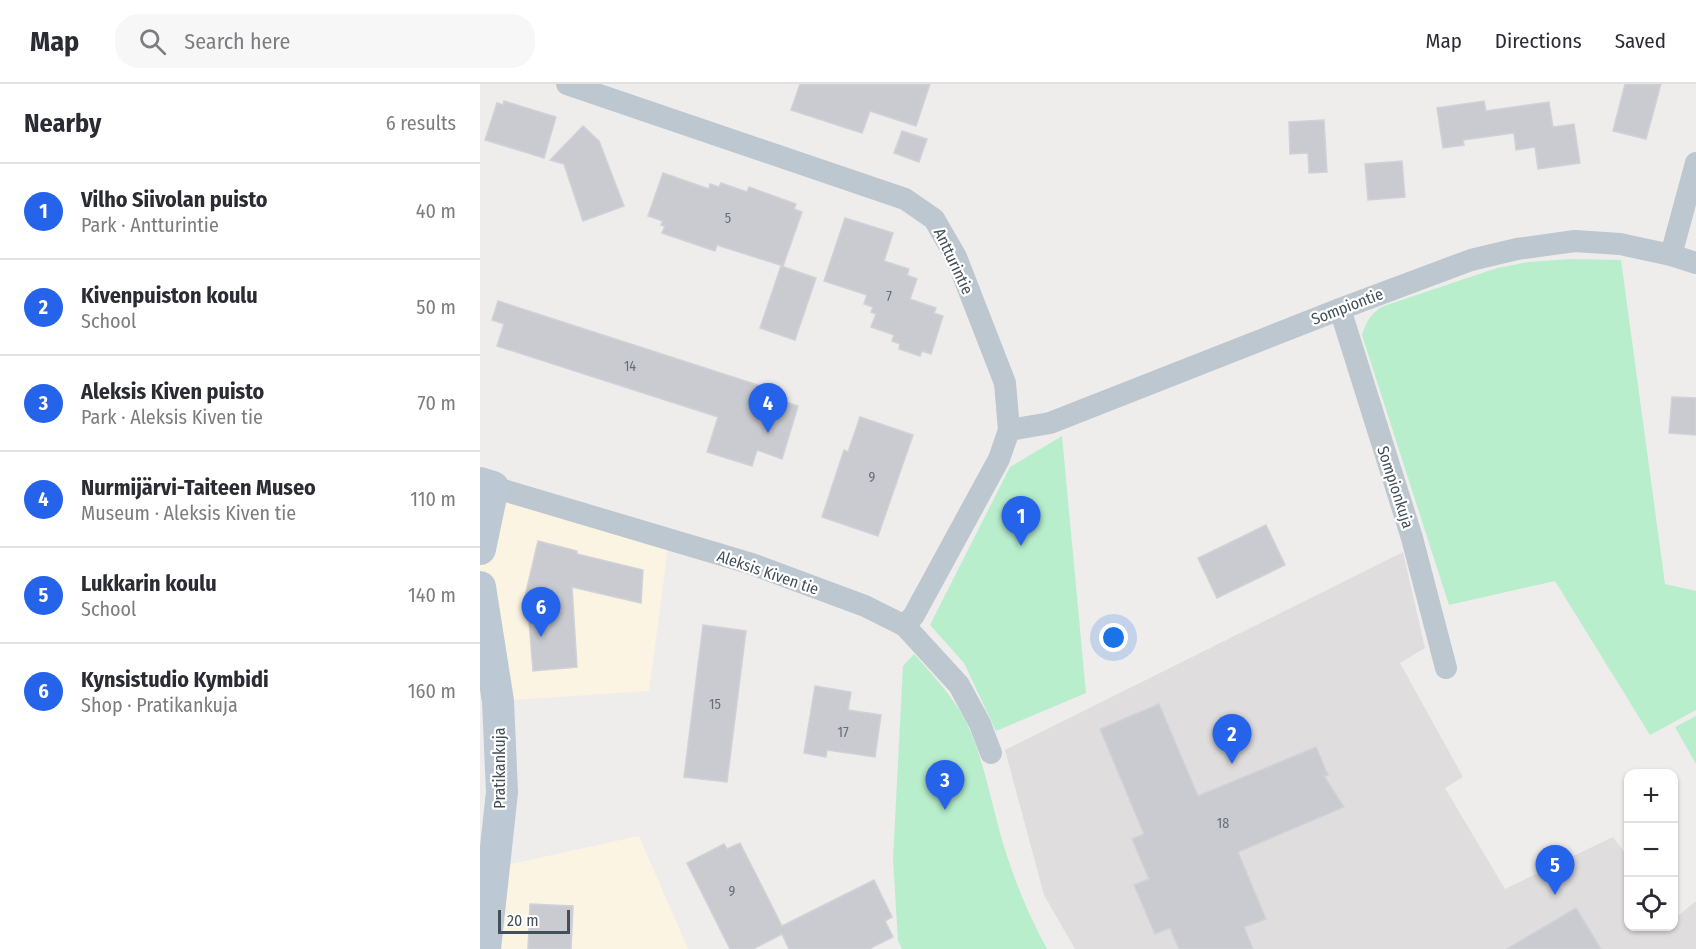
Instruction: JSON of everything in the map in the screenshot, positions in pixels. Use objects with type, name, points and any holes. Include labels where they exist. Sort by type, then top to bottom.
[{"type":"street","name":"Antturintie","points":[[567,84],[905,198],[934,219],[956,257],[1005,383],[1009,430],[999,459],[919,605],[905,626]]},
{"type":"street","points":[[1671,255],[1696,163]]},
{"type":"street","name":"Sompiontie","points":[[1009,430],[1050,423],[1471,260],[1517,249],[1575,242],[1620,244],[1696,263]]},
{"type":"street","name":"Sompionkuja","points":[[1340,309],[1412,538],[1446,668]]},
{"type":"street","points":[[480,549],[487,485]]},
{"type":"street","name":"Aleksis Kiven tie","points":[[487,485],[752,564],[865,606],[905,626],[959,685],[980,724],[991,753]]},
{"type":"street","name":"Pratikankuja","points":[[480,587],[498,701],[502,792],[485,949]]},
{"type":"shaded area","points":[[493,487],[669,540],[649,691],[498,701],[480,587],[480,549]]},
{"type":"shaded area","points":[[1403,552],[1425,648],[1400,663],[1463,777],[1445,788],[1505,889],[1613,837],[1624,852],[1624,931],[1678,931],[1678,916],[1696,901],[1696,949],[1075,949],[1044,895],[1005,750]]},
{"type":"shaded area","points":[[639,836],[688,949],[480,949],[494,863],[511,864]]},
{"type":"green space","points":[[1570,259],[1621,260],[1665,584],[1696,591],[1696,710],[1650,735],[1555,581],[1449,605],[1362,335],[1369,319],[1381,307],[1497,268],[1529,262]]},
{"type":"green space","points":[[1062,436],[1086,693],[996,731],[964,663],[930,625],[1010,467]]},
{"type":"green space","points":[[914,654],[950,696],[968,727],[981,763],[1011,868],[1047,949],[902,949],[898,941],[893,859],[903,666]]},
{"type":"green space","points":[[1696,716],[1696,764],[1675,727]]},
{"type":"building","points":[[800,84],[930,84],[916,126],[870,111],[862,133],[791,110]]},
{"type":"building","points":[[1625,84],[1661,84],[1646,139],[1613,131]]},
{"type":"building","points":[[504,101],[556,117],[544,158],[485,140],[497,103],[503,105]]},
{"type":"building","points":[[1484,101],[1486,111],[1549,102],[1553,127],[1574,124],[1580,163],[1538,169],[1535,147],[1516,150],[1514,133],[1463,140],[1464,145],[1443,148],[1437,108]]},
{"type":"building","points":[[1324,120],[1327,172],[1309,173],[1308,153],[1290,154],[1289,122]]},
{"type":"building","points":[[583,126],[599,141],[624,206],[583,221],[564,164],[550,160]]},
{"type":"building","points":[[902,131],[927,139],[919,162],[894,153]]},
{"type":"building","points":[[1402,161],[1405,197],[1368,200],[1365,164]]},
{"type":"building","points":[[663,173],[709,189],[710,184],[719,187],[721,183],[747,192],[749,187],[796,204],[794,209],[802,212],[783,266],[717,245],[715,251],[662,233],[665,226],[661,225],[663,221],[648,216]]},
{"type":"building","points":[[845,218],[893,233],[884,261],[909,269],[907,275],[917,279],[910,299],[936,308],[934,313],[943,316],[931,354],[922,351],[920,356],[899,349],[900,344],[892,341],[894,335],[871,327],[876,314],[871,312],[873,307],[864,304],[867,295],[824,281]]},
{"type":"building","points":[[781,266],[816,278],[795,340],[760,328]]},
{"type":"building","points":[[498,301],[764,387],[761,394],[798,406],[782,459],[757,450],[752,466],[707,452],[718,417],[497,346],[504,324],[492,320]]},
{"type":"building","points":[[1672,397],[1696,398],[1696,435],[1669,433]]},
{"type":"building","points":[[860,417],[913,435],[878,536],[822,517],[844,450],[848,452]]},
{"type":"building","points":[[1266,525],[1285,565],[1217,598],[1198,558]]},
{"type":"building","points":[[538,541],[577,551],[577,554],[643,570],[641,603],[572,587],[577,667],[533,671],[528,607],[523,605]]},
{"type":"building","points":[[703,625],[746,631],[727,782],[684,777]]},
{"type":"building","points":[[815,686],[851,692],[848,710],[881,715],[875,757],[827,750],[826,757],[804,753]]},
{"type":"building","points":[[1159,704],[1198,796],[1316,747],[1328,775],[1324,776],[1344,807],[1238,852],[1266,919],[1244,927],[1253,949],[1179,949],[1170,928],[1155,934],[1134,885],[1149,879],[1132,839],[1144,834],[1100,729]]},
{"type":"building","points":[[740,843],[782,926],[874,880],[892,917],[885,921],[893,937],[869,949],[789,949],[782,934],[753,949],[730,949],[687,863],[724,844],[727,849]]},
{"type":"building","points":[[530,904],[573,906],[571,949],[528,949]]},
{"type":"building","points":[[1576,908],[1601,949],[1507,949]]},
{"type":"place","name":"Nurmijärvi-Taiteen Museo","points":[[768,433]]},
{"type":"place","name":"Vilho Siivolan puisto","points":[[1021,546]]},
{"type":"place","name":"Kynsistudio Kymbidi","points":[[541,637]]},
{"type":"place","name":"Kivenpuiston koulu","points":[[1232,764]]},
{"type":"place","name":"Aleksis Kiven puisto","points":[[945,810]]},
{"type":"place","name":"Lukkarin koulu","points":[[1555,895]]}]
